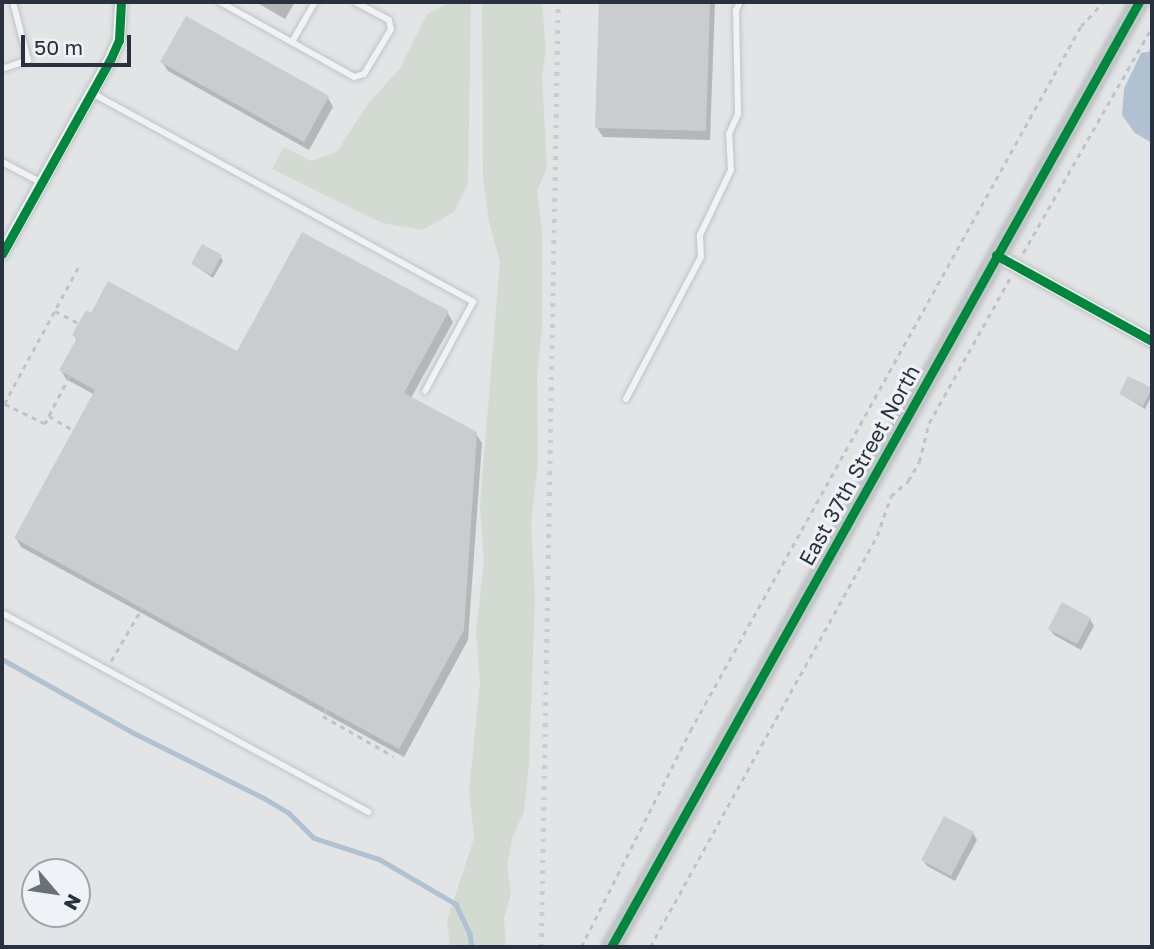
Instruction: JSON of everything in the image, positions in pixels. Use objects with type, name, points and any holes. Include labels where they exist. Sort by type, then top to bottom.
[{"type":"main road","name":"East 37th Street North","points":[[611,947],[1139,2]]},
{"type":"street","points":[[2,254],[119,40],[121,2]]},
{"type":"street","points":[[996,255],[1152,341]]},
{"type":"lane","points":[[2,69],[28,60],[13,2]]},
{"type":"lane","points":[[220,2],[354,77],[364,74],[391,29],[389,20],[355,2]]},
{"type":"lane","points":[[292,42],[315,2]]},
{"type":"lane","points":[[626,399],[701,257],[700,235],[731,170],[729,134],[738,114],[738,4]]},
{"type":"lane","points":[[92,93],[473,302],[425,391]]},
{"type":"lane","points":[[2,162],[42,183]]},
{"type":"lane","points":[[2,613],[368,812]]},
{"type":"path","points":[[581,947],[690,731],[1081,26],[1103,2]]},
{"type":"path","points":[[650,947],[877,536],[891,496],[908,481],[919,462],[929,423],[1152,27]]},
{"type":"path","points":[[70,376],[45,424],[4,404],[79,266]]},
{"type":"path","points":[[55,311],[79,323]]},
{"type":"path","points":[[49,416],[73,430]]},
{"type":"path","points":[[106,670],[142,608]]},
{"type":"path","points":[[327,709],[323,716],[393,756]]},
{"type":"shaded area","points":[[451,2],[471,2],[468,184],[454,212],[423,230],[382,223],[272,169],[284,147],[311,161],[337,152],[367,105],[400,68],[427,14]]},
{"type":"shaded area","points":[[482,2],[542,2],[546,49],[542,76],[547,167],[537,191],[542,230],[542,328],[537,376],[538,463],[531,523],[535,599],[529,764],[524,811],[512,839],[507,867],[511,893],[504,919],[506,947],[450,947],[447,920],[474,838],[469,791],[480,683],[476,632],[484,561],[480,505],[500,262],[489,222],[483,177]]},
{"type":"water","points":[[1152,51],[1152,143],[1135,133],[1122,115],[1124,89],[1141,53]]},
{"type":"building","points":[[599,2],[710,2],[706,131],[595,128]]},
{"type":"building","points":[[186,16],[329,96],[304,142],[160,62]]},
{"type":"building","points":[[302,232],[449,311],[404,393],[477,432],[464,630],[399,749],[14,538],[95,390],[59,370],[77,338],[72,335],[86,310],[91,313],[108,281],[237,351]]},
{"type":"building","points":[[202,244],[222,255],[211,275],[191,264]]},
{"type":"building","points":[[1128,376],[1152,388],[1143,406],[1119,394]]},
{"type":"building","points":[[1062,602],[1091,618],[1077,644],[1048,629]]},
{"type":"building","points":[[944,816],[974,832],[951,876],[921,860]]},
{"type":"waterway","points":[[2,659],[132,732],[264,798],[289,813],[314,838],[379,859],[456,904],[470,934],[472,947]]},
{"type":"railway","points":[[541,947],[558,2]]},
{"type":"cycle path","points":[[2,254],[111,58],[119,40],[121,2]]},
{"type":"cycle path","points":[[611,947],[1139,2]]},
{"type":"cycle path","points":[[996,255],[1152,341]]}]
